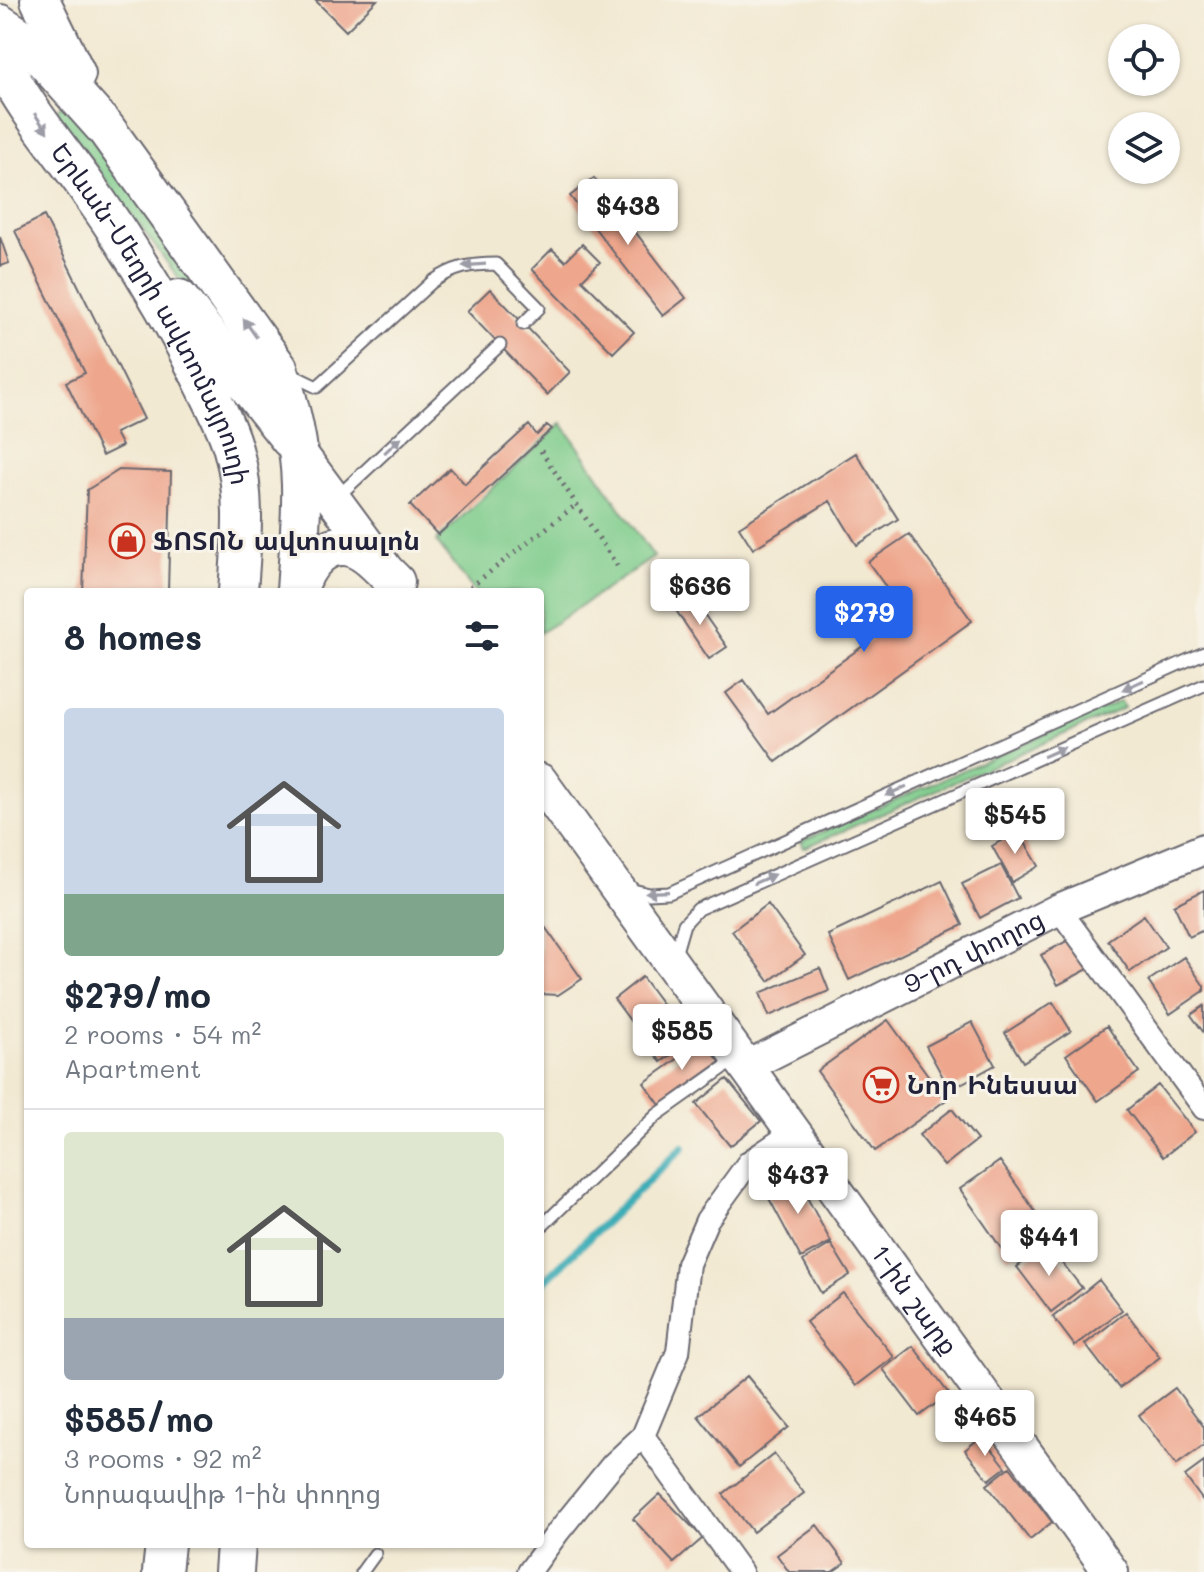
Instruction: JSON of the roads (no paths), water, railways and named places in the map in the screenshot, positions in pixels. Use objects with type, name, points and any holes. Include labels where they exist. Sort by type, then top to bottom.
[{"type":"highway","points":[[40,0],[106,129]]},
{"type":"highway","points":[[0,24],[29,43],[106,129]]},
{"type":"highway","name":"Երևան-Մեղրի ավտոմայրուղի","points":[[0,57],[42,125],[130,249],[182,339],[223,421],[241,488],[243,528],[238,588]]},
{"type":"highway","name":"Երևան-Մեղրի ավտոմայրուղի","points":[[106,129],[278,368],[291,407],[301,485],[297,588]]},
{"type":"highway","points":[[130,249],[189,310],[298,451]]},
{"type":"highway","points":[[298,588],[304,571],[316,556],[338,547],[356,549],[376,563],[398,587]]},
{"type":"highway","points":[[162,1572],[165,1548]]},
{"type":"highway","points":[[234,1572],[236,1548]]},
{"type":"main road","points":[[298,451],[398,587]]},
{"type":"main road","name":"1-ին շարք","points":[[544,786],[1111,1572]]},
{"type":"street","name":"9-րդ փողոց","points":[[744,1061],[1059,909],[1204,849]]},
{"type":"street","points":[[1059,909],[1204,1108]]},
{"type":"street","points":[[529,1572],[613,1464],[643,1436],[678,1352],[688,1264],[707,1220],[749,1162],[795,1131]]},
{"type":"street","points":[[643,1436],[741,1572]]},
{"type":"lane","points":[[278,368],[317,387],[432,282],[464,265],[496,264],[539,308],[523,324]]},
{"type":"lane","points":[[336,499],[500,345]]},
{"type":"lane","points":[[617,886],[649,894],[669,893],[1204,653]]},
{"type":"lane","points":[[673,963],[684,924],[698,909],[1204,685]]},
{"type":"lane","points":[[544,1224],[657,1115],[744,1061]]},
{"type":"lane","points":[[362,1572],[375,1554]]},
{"type":"waterway","points":[[544,1281],[683,1147]]},
{"type":"place","name":"ՖՈՏՈՆ ավտոսալոն","points":[[127,541]]},
{"type":"place","name":"Նոր Ինեսսա","points":[[881,1085]]}]
